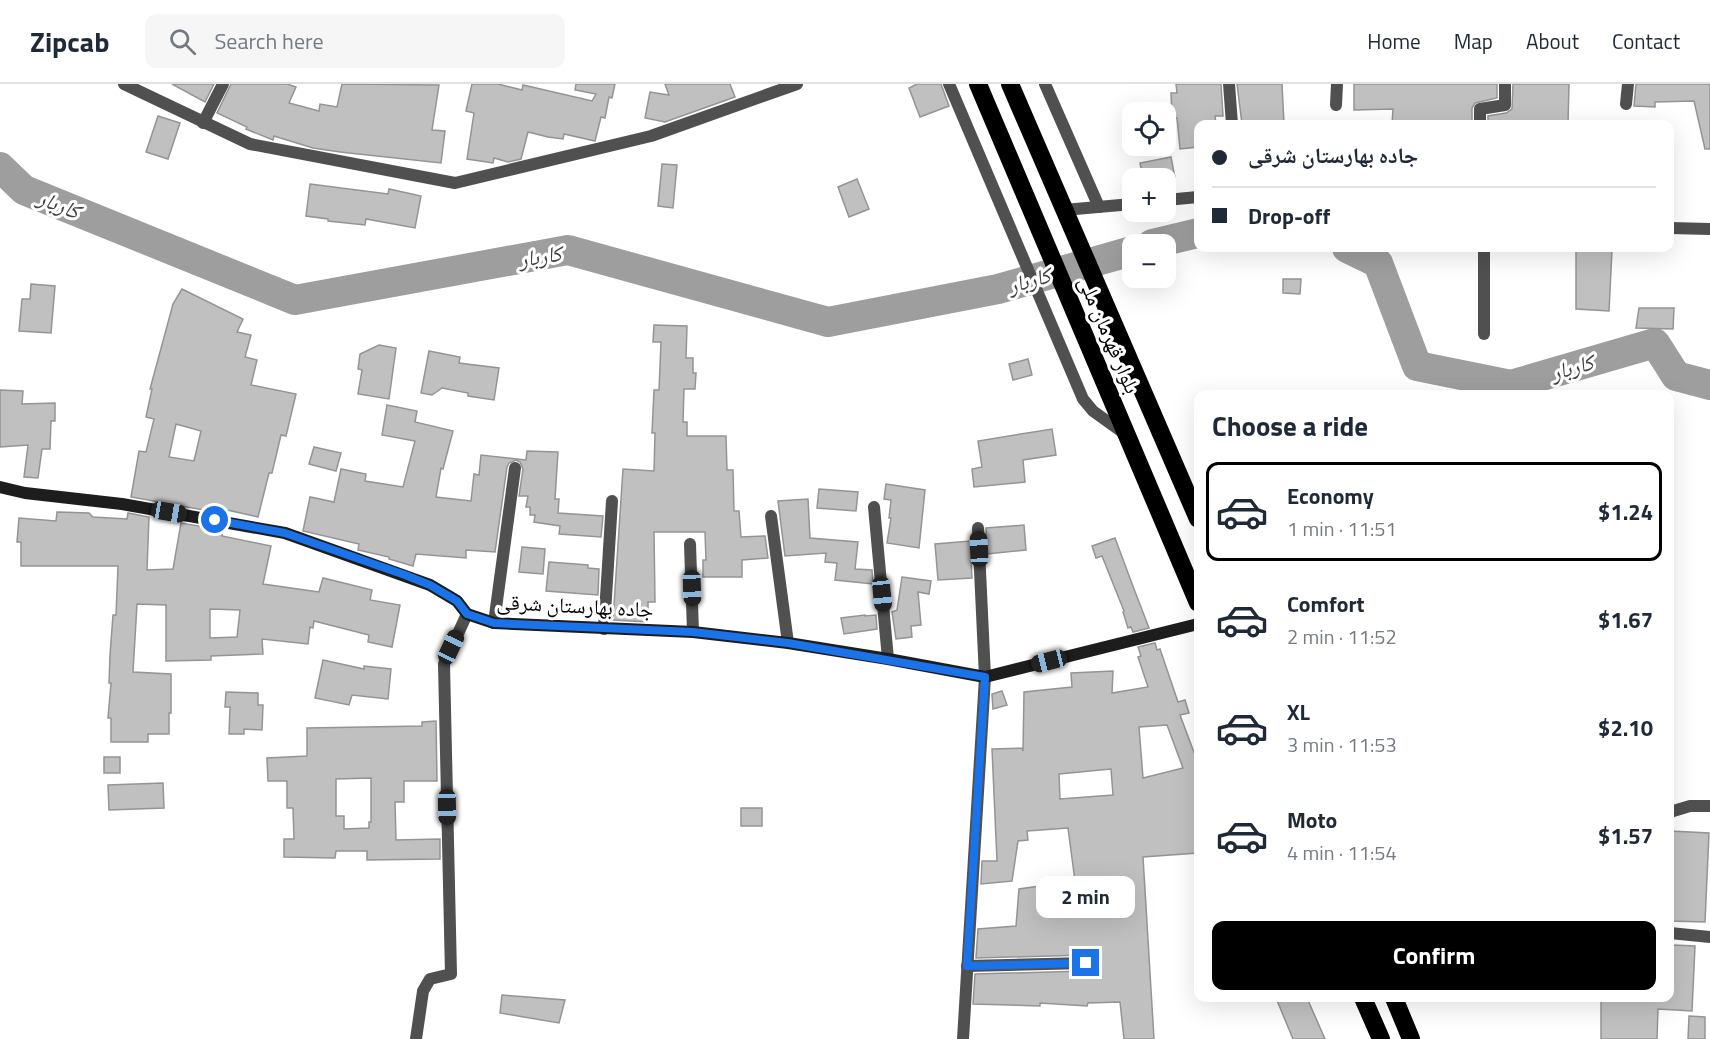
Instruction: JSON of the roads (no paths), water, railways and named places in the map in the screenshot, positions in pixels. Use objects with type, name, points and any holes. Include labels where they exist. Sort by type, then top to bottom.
[{"type":"highway","name":"بلوار قهرمان ملی","points":[[978,84],[1194,593]]},
{"type":"highway","name":"بلوار قهرمان ملی","points":[[1010,84],[1194,510]]},
{"type":"highway","points":[[1366,1002],[1381,1039]]},
{"type":"highway","points":[[1396,1002],[1411,1039]]},
{"type":"street","points":[[124,84],[250,144],[455,183],[651,136],[797,84]]},
{"type":"street","points":[[203,123],[223,84]]},
{"type":"street","points":[[949,84],[1083,399],[1093,411],[1128,436]]},
{"type":"street","points":[[1045,84],[1099,207]]},
{"type":"street","points":[[1229,84],[1232,120]]},
{"type":"street","points":[[1336,105],[1337,84]]},
{"type":"street","points":[[1480,120],[1480,109],[1505,105],[1506,84]]},
{"type":"street","points":[[1626,104],[1628,84]]},
{"type":"street","points":[[1176,199],[1194,197]]},
{"type":"street","points":[[1068,218],[1099,207],[1122,205]]},
{"type":"street","points":[[1674,228],[1710,229]]},
{"type":"street","points":[[1484,252],[1484,334]]},
{"type":"street","points":[[494,623],[515,468]]},
{"type":"street","name":"جاده بهارستان شرقی","points":[[0,488],[122,504],[285,533],[430,585],[457,601],[467,614],[494,623],[693,632],[788,643],[985,677],[1194,625]]},
{"type":"street","points":[[604,629],[612,501]]},
{"type":"street","points":[[874,507],[888,659]]},
{"type":"street","points":[[771,516],[788,643]]},
{"type":"street","points":[[963,1039],[985,677],[978,528]]},
{"type":"street","points":[[690,544],[693,632]]},
{"type":"street","points":[[416,1039],[423,991],[430,979],[451,974],[444,664],[467,614]]},
{"type":"street","points":[[1674,811],[1690,806],[1710,806]]},
{"type":"street","points":[[1674,933],[1710,937]]},
{"type":"street","points":[[967,966],[1086,963]]},
{"type":"waterway","name":"کاربار","points":[[0,167],[24,190],[295,300],[568,250],[828,322],[998,289],[1122,254]]},
{"type":"waterway","name":"کاربار","points":[[1176,238],[1194,234]]},
{"type":"waterway","name":"کاربار","points":[[1355,252],[1378,263],[1417,366],[1511,385],[1655,343],[1676,376],[1710,385]]}]
